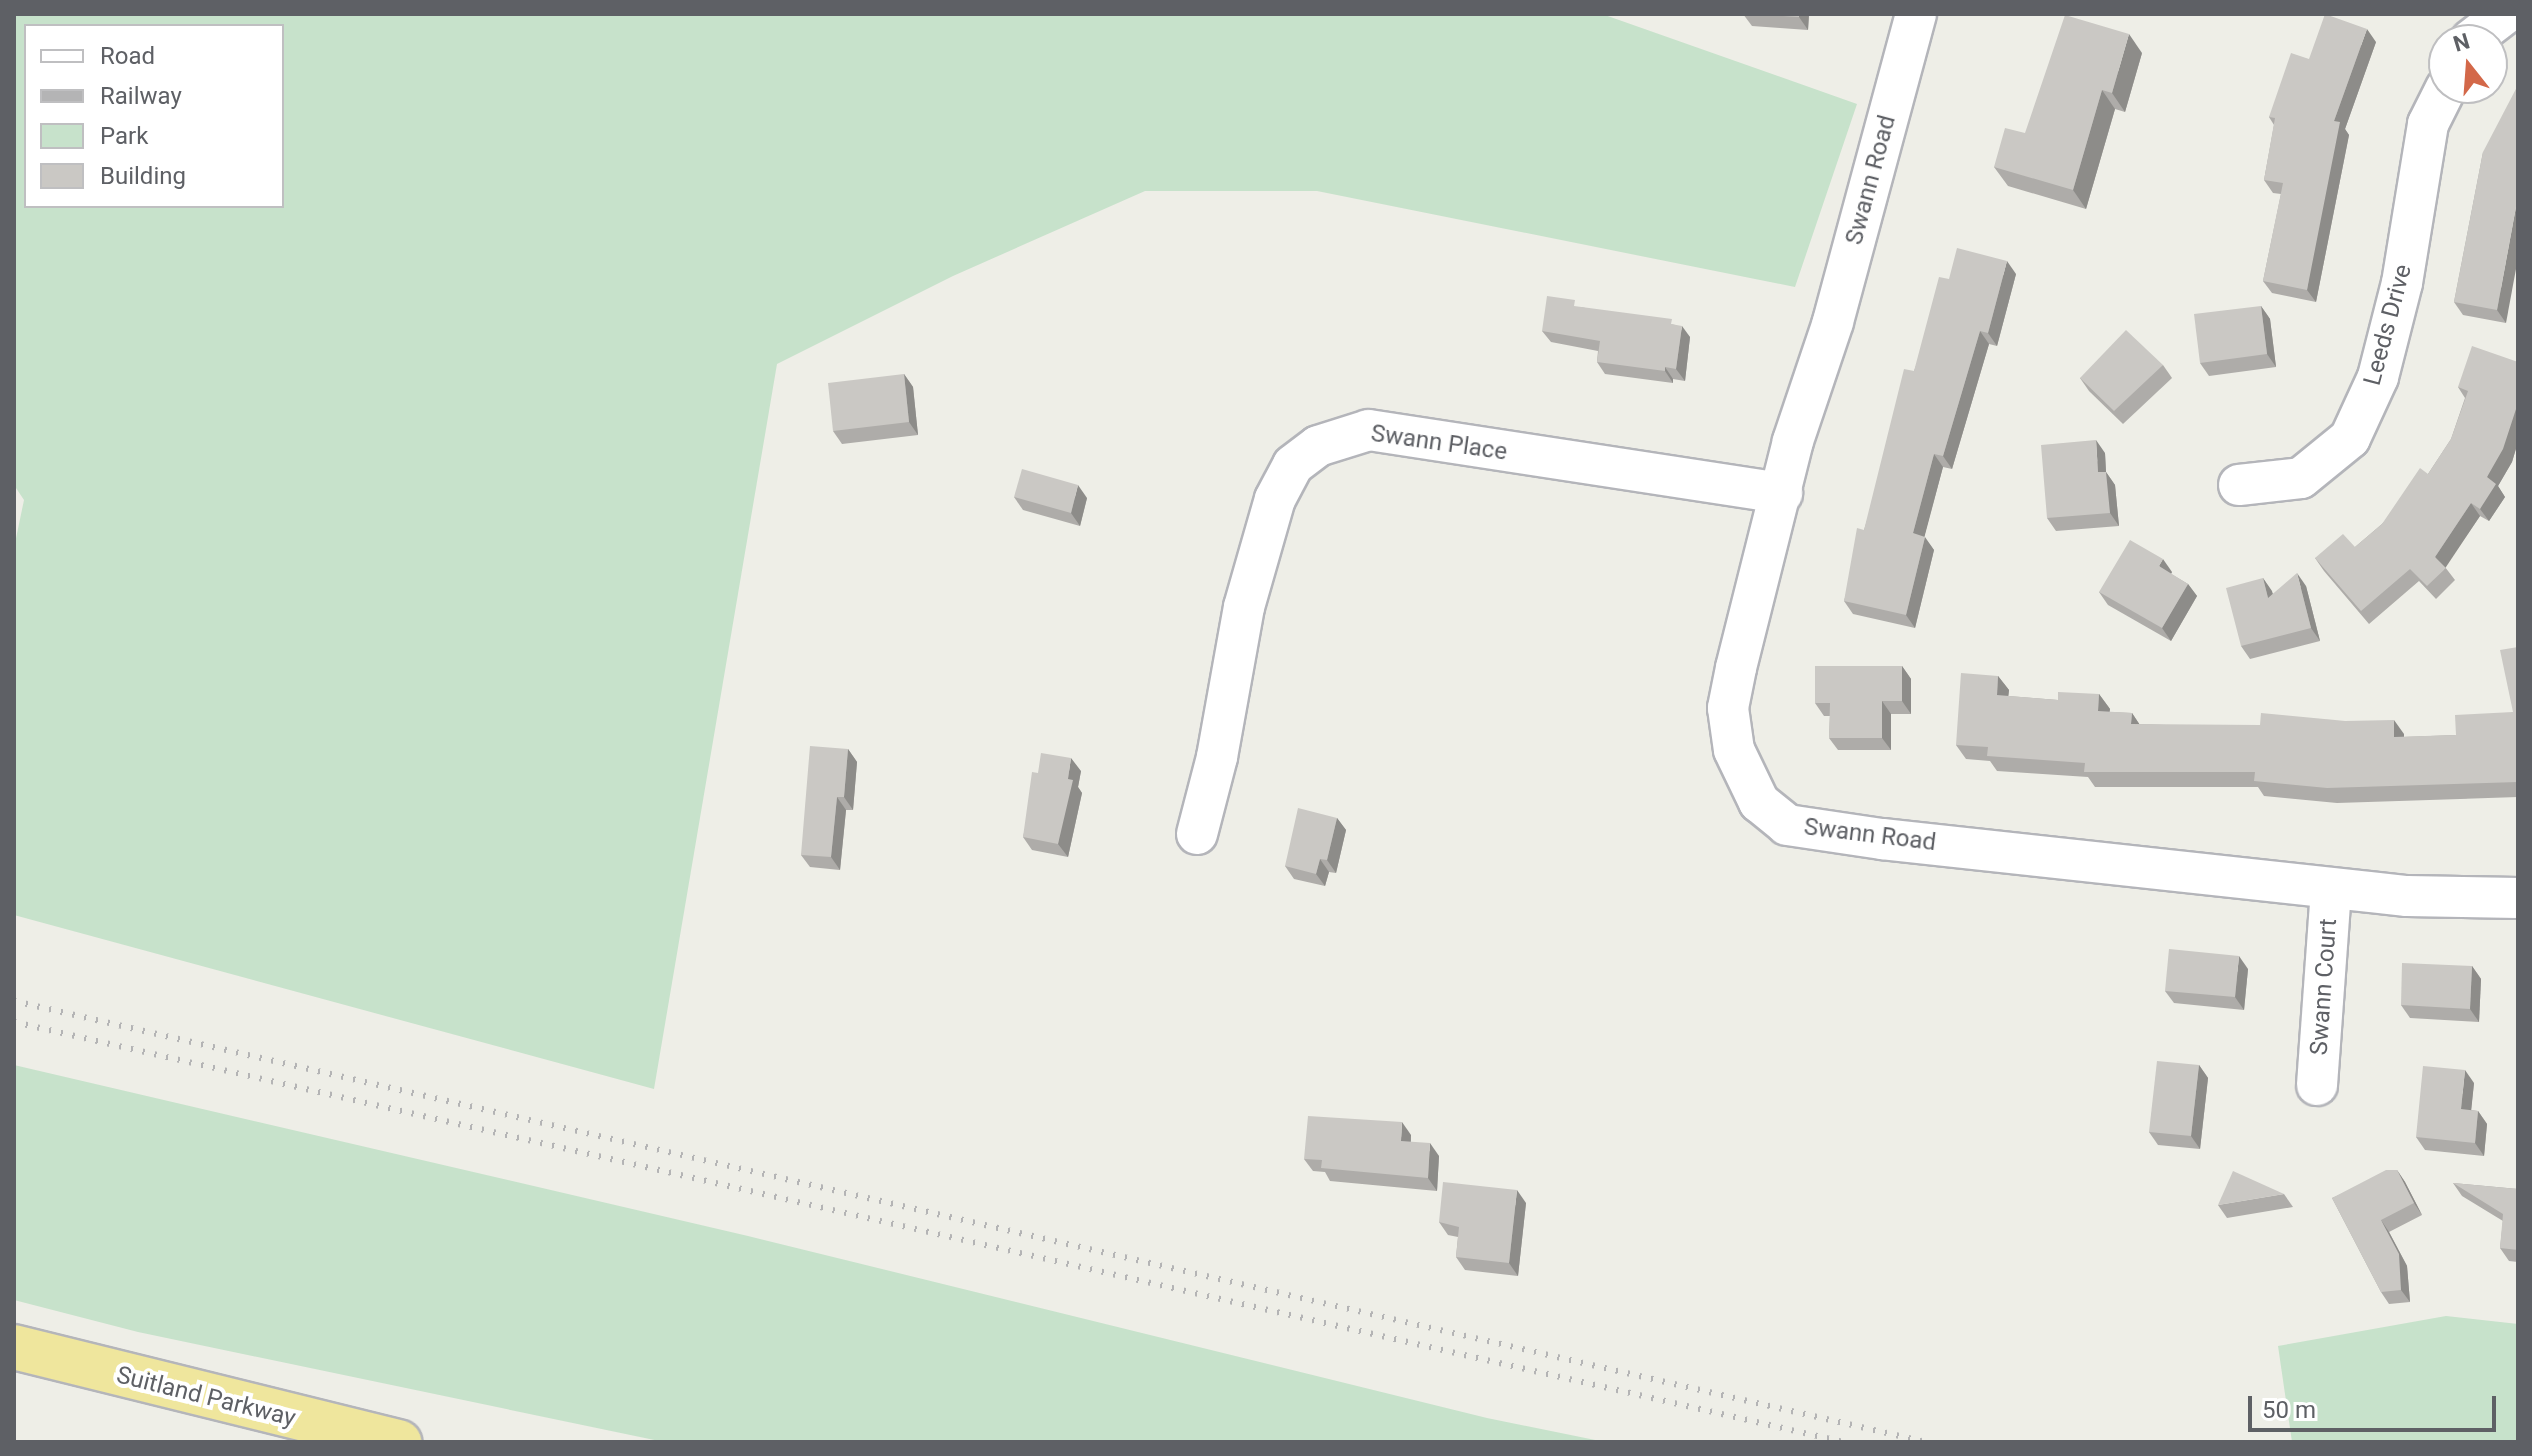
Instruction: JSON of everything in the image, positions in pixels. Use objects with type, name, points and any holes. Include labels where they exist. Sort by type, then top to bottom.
[{"type":"highway","name":"Suitland Parkway","points":[[14,1347],[399,1442]]},
{"type":"street","name":"Swann Road","points":[[1916,14],[1782,493],[1728,708],[1734,750],[1769,814],[1787,825],[1882,839],[2331,888],[2518,898]]},
{"type":"street","name":"Leeds Drive","points":[[2239,485],[2301,478],[2350,438],[2378,377],[2402,283],[2428,124],[2438,104]]},
{"type":"street","name":"Swann Place","points":[[1197,834],[1244,607],[1275,499],[1293,465],[1318,446],[1369,430],[1782,493]]},
{"type":"street","name":"Swann Court","points":[[2317,1085],[2331,888]]},
{"type":"green space","points":[[14,14],[1602,14],[1857,104],[1795,287],[1317,191],[1145,191],[953,276],[777,364],[654,1089],[14,915],[14,548],[24,500],[14,485]]},
{"type":"green space","points":[[14,1065],[748,1236],[1487,1418],[1605,1442],[664,1442],[138,1332],[14,1300]]},
{"type":"green space","points":[[2446,1316],[2518,1324],[2518,1442],[2292,1442],[2278,1346]]},
{"type":"building","points":[[1751,14],[1799,14],[1799,17]]},
{"type":"building","points":[[2325,14],[2367,29],[2334,121],[2340,122],[2307,290],[2263,281],[2283,183],[2264,180],[2275,118],[2269,117],[2291,53],[2309,59]]},
{"type":"building","points":[[2065,15],[2129,34],[2112,93],[2102,90],[2073,190],[1994,167],[2005,128],[2025,133]]},
{"type":"building","points":[[2518,85],[2518,196],[2497,310],[2454,302],[2483,152]]},
{"type":"building","points":[[1957,248],[2007,261],[1988,333],[1980,331],[1943,456],[1934,454],[1913,533],[1925,537],[1906,615],[1844,601],[1857,528],[1864,530],[1904,369],[1914,371],[1939,277],[1949,279]]},
{"type":"building","points":[[1547,296],[1575,300],[1574,306],[1672,319],[1671,324],[1682,326],[1676,369],[1665,367],[1665,371],[1597,362],[1600,341],[1542,331]]},
{"type":"building","points":[[2261,306],[2267,354],[2200,363],[2194,314]]},
{"type":"building","points":[[2126,330],[2163,365],[2114,411],[2080,378]]},
{"type":"building","points":[[2472,346],[2518,362],[2518,403],[2503,449],[2487,477],[2496,484],[2480,509],[2471,503],[2435,557],[2446,568],[2427,586],[2410,569],[2361,611],[2315,558],[2343,534],[2355,547],[2382,524],[2420,468],[2428,474],[2451,439],[2468,391],[2458,387]]},
{"type":"building","points":[[904,374],[909,422],[833,431],[828,383]]},
{"type":"building","points":[[2096,440],[2098,472],[2106,472],[2110,513],[2047,518],[2041,445]]},
{"type":"building","points":[[1022,469],[1078,485],[1071,513],[1014,497]]},
{"type":"building","points":[[2130,540],[2163,559],[2159,566],[2188,584],[2162,628],[2099,592]]},
{"type":"building","points":[[2297,573],[2311,628],[2241,646],[2226,588],[2263,578],[2268,598]]},
{"type":"building","points":[[2518,647],[2518,782],[2327,788],[2254,781],[2255,772],[2084,772],[2085,763],[1987,756],[1988,747],[1956,745],[1961,673],[1998,676],[1997,695],[2058,700],[2058,692],[2099,694],[2098,711],[2132,713],[2131,724],[2260,725],[2261,713],[2345,721],[2394,720],[2394,737],[2456,735],[2455,715],[2513,712],[2500,650]]},
{"type":"building","points":[[1815,666],[1902,666],[1902,701],[1882,701],[1882,738],[1829,738],[1830,703],[1815,703]]},
{"type":"building","points":[[810,746],[848,749],[844,797],[837,797],[831,857],[801,855]]},
{"type":"building","points":[[1041,753],[1071,758],[1068,779],[1073,780],[1058,844],[1023,837],[1032,772],[1038,773]]},
{"type":"building","points":[[1298,808],[1337,818],[1327,860],[1320,859],[1316,874],[1285,866]]},
{"type":"building","points":[[2169,949],[2239,956],[2235,997],[2165,991]]},
{"type":"building","points":[[2402,963],[2472,966],[2470,1009],[2401,1005]]},
{"type":"building","points":[[2157,1061],[2199,1065],[2191,1136],[2149,1132]]},
{"type":"building","points":[[2423,1066],[2465,1070],[2461,1109],[2478,1111],[2475,1143],[2416,1137]]},
{"type":"building","points":[[1308,1116],[1402,1122],[1401,1141],[1430,1143],[1428,1178],[1321,1168],[1322,1160],[1304,1159]]},
{"type":"building","points":[[2386,1170],[2397,1170],[2414,1203],[2381,1220],[2399,1254],[2401,1290],[2381,1292],[2332,1198]]},
{"type":"building","points":[[2233,1171],[2284,1194],[2218,1205]]},
{"type":"building","points":[[1443,1182],[1517,1190],[1509,1263],[1456,1257],[1459,1227],[1439,1222]]},
{"type":"building","points":[[2453,1183],[2518,1189],[2518,1250],[2500,1248],[2503,1214]]},
{"type":"railway","points":[[14,1001],[1926,1442]]},
{"type":"railway","points":[[14,1022],[1843,1442]]}]
